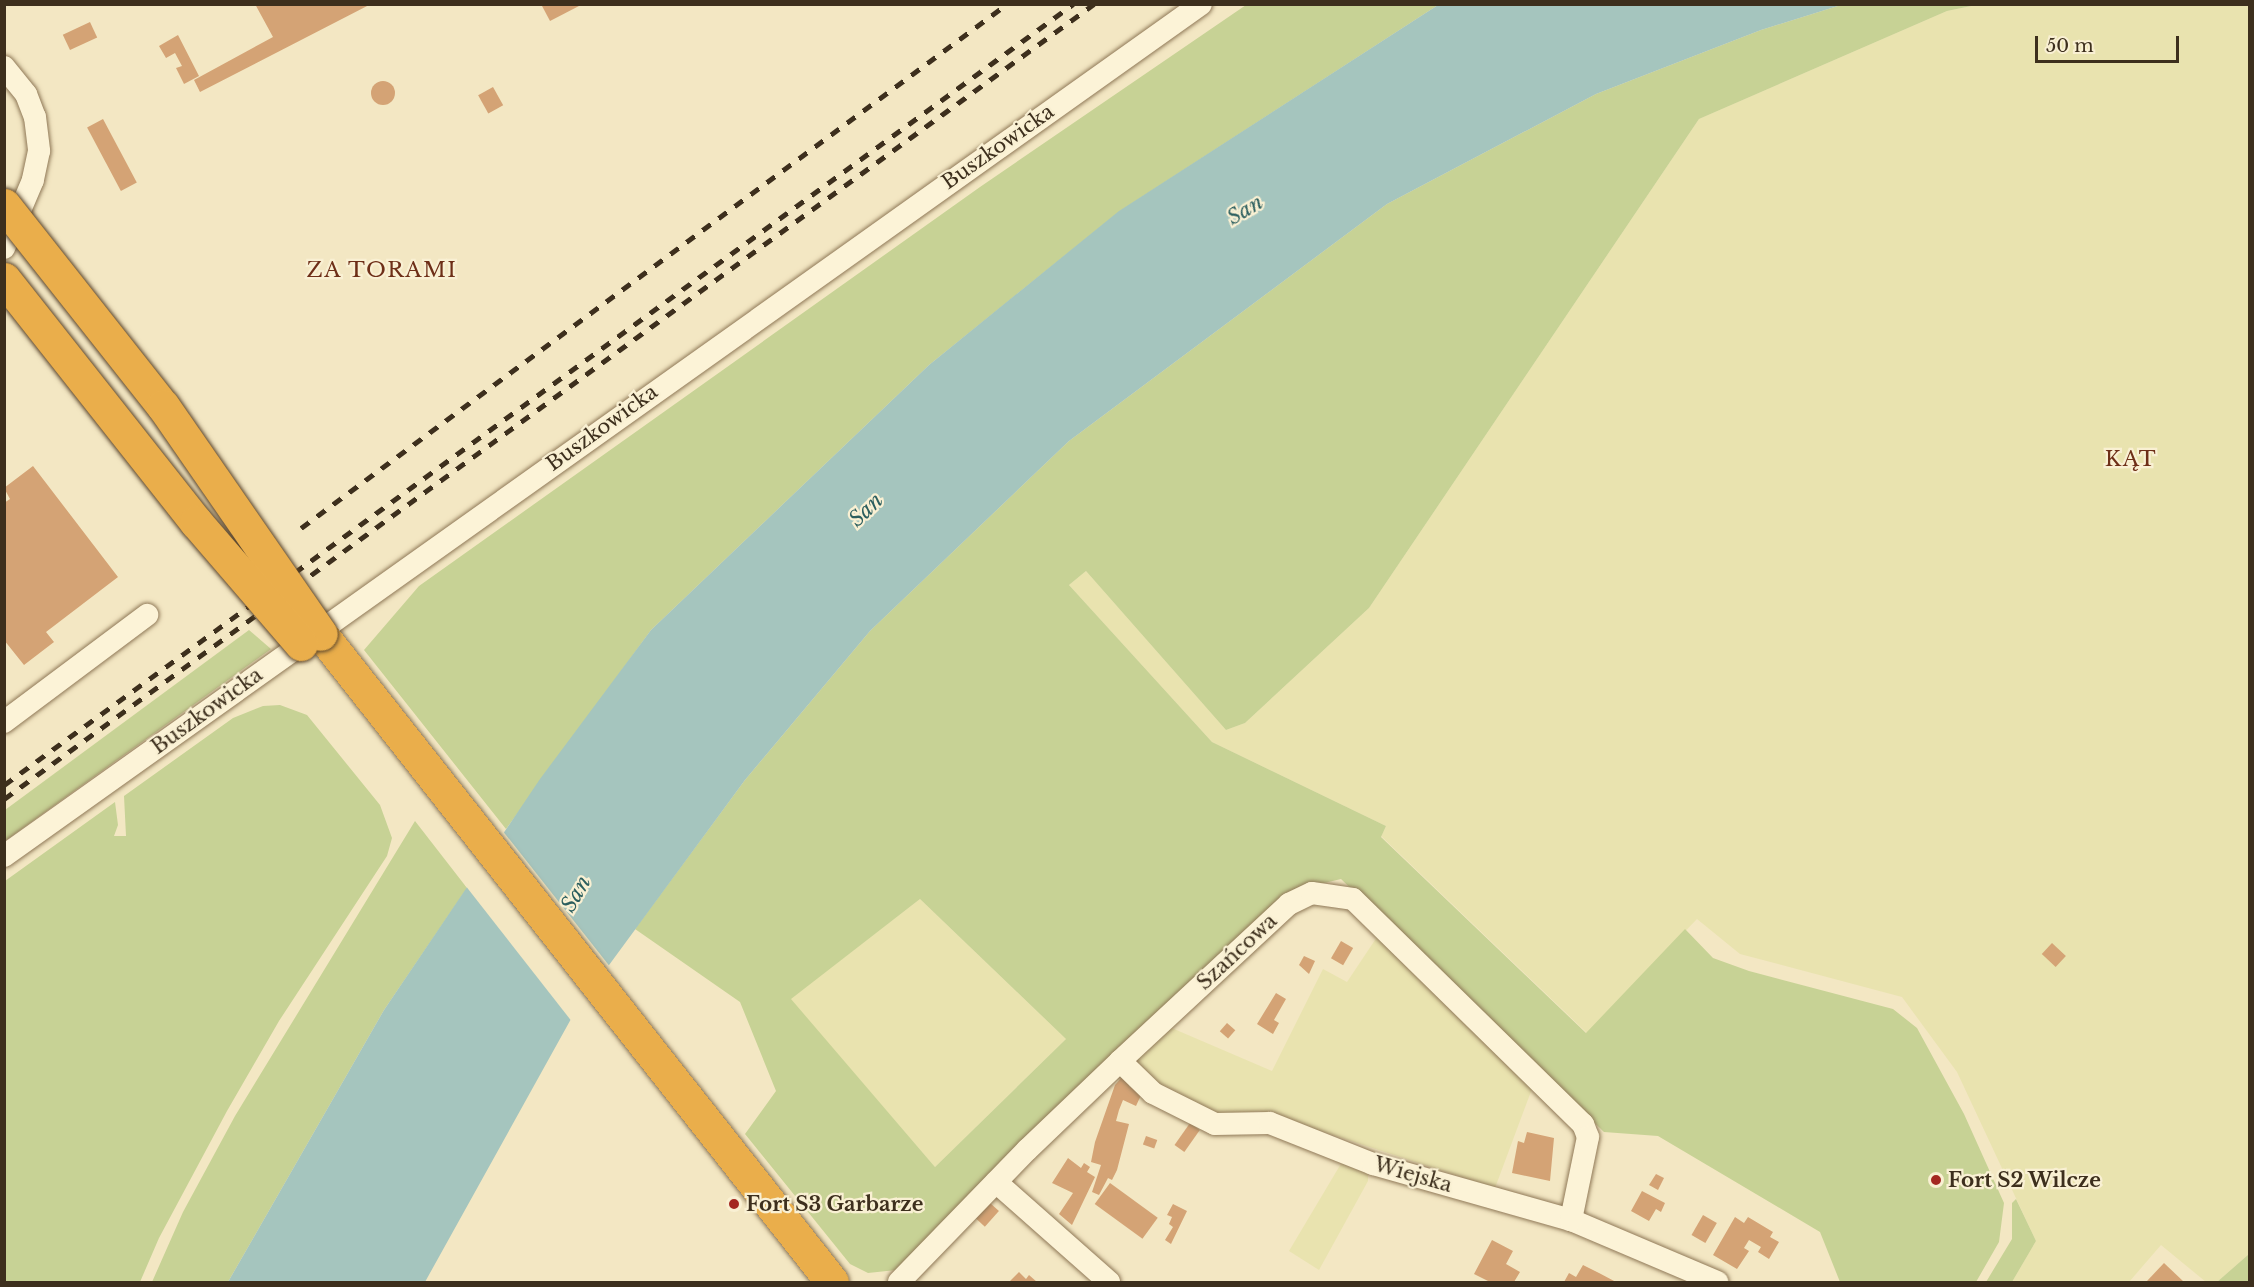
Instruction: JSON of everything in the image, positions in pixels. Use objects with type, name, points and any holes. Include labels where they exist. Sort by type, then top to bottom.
[{"type":"highway","points":[[4,206],[163,406],[321,634],[832,1282]]},
{"type":"highway","points":[[4,279],[196,522],[308,654],[807,1282]]},
{"type":"street","name":"Buszkowicka","points":[[4,856],[1202,4]]},
{"type":"street","points":[[4,67],[26,94],[35,117],[39,151],[33,180],[4,248]]},
{"type":"street","points":[[4,722],[147,615]]},
{"type":"street","name":"Szańcowa","points":[[899,1282],[996,1182],[1120,1061],[1288,904],[1312,893],[1332,893],[1353,899],[1583,1124],[1588,1137],[1571,1220]]},
{"type":"street","name":"Wiejska","points":[[1120,1061],[1153,1093],[1215,1124],[1270,1124],[1373,1164],[1571,1220],[1717,1282]]},
{"type":"street","points":[[996,1182],[1109,1282]]},
{"type":"shaded area","points":[[1976,5],[2249,5],[2249,1254],[2217,1282],[2206,1282],[2161,1245],[2129,1282],[2012,1282],[2036,1241],[1957,1072],[1902,997],[1740,954],[1697,919],[1587,1033],[1381,836],[1386,826],[1212,742],[1069,585],[1086,571],[1226,730],[1245,723],[1369,608],[1699,119],[1947,11]]},
{"type":"shaded area","points":[[920,899],[1066,1039],[935,1167],[790,999]]},
{"type":"shaded area","points":[[1379,934],[1533,1086],[1495,1188],[1259,1111],[1219,1116],[1157,1090],[1130,1060],[1167,1026],[1272,1071],[1323,969],[1347,982]]},
{"type":"shaded area","points":[[1342,1162],[1368,1169],[1368,1181],[1319,1270],[1289,1251]]},
{"type":"green space","points":[[1246,5],[1438,5],[1120,211],[929,365],[651,630],[506,829],[364,650],[419,586],[980,187]]},
{"type":"green space","points":[[1841,5],[1976,5],[1947,11],[1699,119],[1369,608],[1245,723],[1226,730],[1086,571],[1069,585],[1212,742],[1386,826],[1381,837],[1586,1033],[1685,929],[1713,958],[1749,971],[1893,1009],[1917,1028],[1964,1114],[2004,1203],[1999,1242],[1976,1282],[1840,1282],[1820,1232],[1658,1136],[1604,1132],[1341,879],[1299,889],[896,1270],[868,1273],[850,1264],[745,1134],[776,1091],[740,1002],[635,929],[745,780],[870,631],[1069,441],[1387,204],[1596,94],[1761,30]],"holes":[[[920,899],[1066,1039],[935,1167],[791,999]]]},
{"type":"green space","points":[[249,630],[271,649],[5,841],[5,810]]},
{"type":"green space","points":[[280,705],[307,715],[380,805],[392,838],[387,856],[279,1021],[227,1111],[159,1238],[140,1282],[5,1282],[5,881],[115,802],[118,825],[114,836],[126,836],[124,796],[233,718],[263,706]]},
{"type":"green space","points":[[415,821],[467,888],[384,1010],[228,1282],[152,1282],[183,1212],[235,1116]]},
{"type":"green space","points":[[2016,1199],[2036,1241],[2012,1282],[1986,1282],[2012,1239],[2012,1203]]},
{"type":"green space","points":[[2249,1254],[2249,1282],[2217,1282]]},
{"type":"water","name":"San","points":[[1438,5],[1841,5],[1761,30],[1596,94],[1387,204],[1069,441],[870,631],[745,780],[576,1010],[425,1282],[228,1282],[384,1010],[540,779],[651,630],[929,365],[1119,211]]},
{"type":"pier","points":[[502,830],[611,968],[573,1023],[465,885]]},
{"type":"building","points":[[255,4],[371,4],[200,92],[194,80],[273,37]]},
{"type":"building","points":[[541,4],[578,4],[579,6],[550,21]]},
{"type":"building","points":[[90,22],[97,37],[70,50],[63,35]]},
{"type":"building","points":[[178,35],[199,76],[184,84],[176,68],[182,66],[175,53],[166,58],[159,46]]},
{"type":"building","points":[[383,81],[388,82],[394,88],[394,98],[388,104],[383,105],[378,104],[372,98],[371,93],[372,88],[378,82]]},
{"type":"building","points":[[493,87],[503,105],[488,114],[478,95]]},
{"type":"building","points":[[103,119],[137,183],[121,191],[87,127]]},
{"type":"building","points":[[33,466],[118,577],[46,632],[54,642],[24,665],[4,640],[4,503],[10,499],[4,488]]},
{"type":"building","points":[[1341,941],[1353,948],[1343,965],[1331,958]]},
{"type":"building","points":[[2052,943],[2066,956],[2056,967],[2042,954]]},
{"type":"building","points":[[1304,956],[1315,961],[1309,974],[1299,965]]},
{"type":"building","points":[[1276,993],[1286,999],[1274,1020],[1279,1023],[1273,1034],[1257,1024]]},
{"type":"building","points":[[1227,1023],[1235,1030],[1228,1039],[1220,1031]]},
{"type":"building","points":[[1123,1076],[1131,1080],[1129,1086],[1142,1093],[1136,1106],[1123,1100],[1116,1121],[1129,1124],[1117,1170],[1112,1180],[1108,1178],[1099,1195],[1092,1192],[1101,1165],[1091,1162],[1095,1142],[1115,1085]]},
{"type":"building","points":[[1190,1123],[1200,1130],[1184,1152],[1175,1145]]},
{"type":"building","points":[[1527,1132],[1554,1138],[1550,1181],[1512,1173],[1518,1141],[1524,1143]]},
{"type":"building","points":[[1146,1136],[1157,1140],[1154,1149],[1143,1144]]},
{"type":"building","points":[[1068,1158],[1081,1168],[1084,1163],[1090,1167],[1087,1172],[1095,1177],[1072,1225],[1059,1214],[1073,1193],[1052,1183]]},
{"type":"building","points":[[1656,1174],[1664,1178],[1658,1190],[1649,1185]]},
{"type":"building","points":[[1110,1183],[1158,1218],[1142,1239],[1095,1204]]},
{"type":"building","points":[[1642,1191],[1665,1203],[1661,1212],[1656,1209],[1649,1221],[1631,1211]]},
{"type":"building","points":[[990,1203],[999,1211],[985,1227],[976,1219]]},
{"type":"building","points":[[1173,1204],[1187,1211],[1171,1244],[1165,1240],[1173,1227],[1169,1224],[1172,1217],[1167,1215]]},
{"type":"building","points":[[1703,1215],[1717,1223],[1705,1243],[1692,1235]]},
{"type":"building","points":[[1735,1217],[1744,1223],[1748,1217],[1773,1232],[1770,1237],[1779,1242],[1769,1259],[1758,1252],[1761,1247],[1749,1240],[1744,1248],[1749,1251],[1737,1269],[1713,1255]]},
{"type":"building","points":[[1492,1240],[1513,1251],[1506,1264],[1520,1272],[1514,1282],[1490,1282],[1474,1274]]},
{"type":"building","points":[[2164,1263],[2184,1282],[2147,1281]]},
{"type":"building","points":[[1583,1265],[1616,1282],[1564,1282],[1569,1273],[1576,1277]]},
{"type":"building","points":[[1019,1272],[1026,1279],[1029,1275],[1037,1282],[1009,1282]]},
{"type":"railway","points":[[301,528],[1007,4]]},
{"type":"railway","points":[[4,785],[1073,4]]},
{"type":"railway","points":[[4,799],[1094,4]]},
{"type":"place","name":"Fort S2 Wilcze","points":[[1936,1180]]},
{"type":"place","name":"Fort S3 Garbarze","points":[[734,1204]]},
{"type":"district","name":"ZA TORAMI","points":[[382,270]]},
{"type":"district","name":"KĄT","points":[[2131,459]]}]
